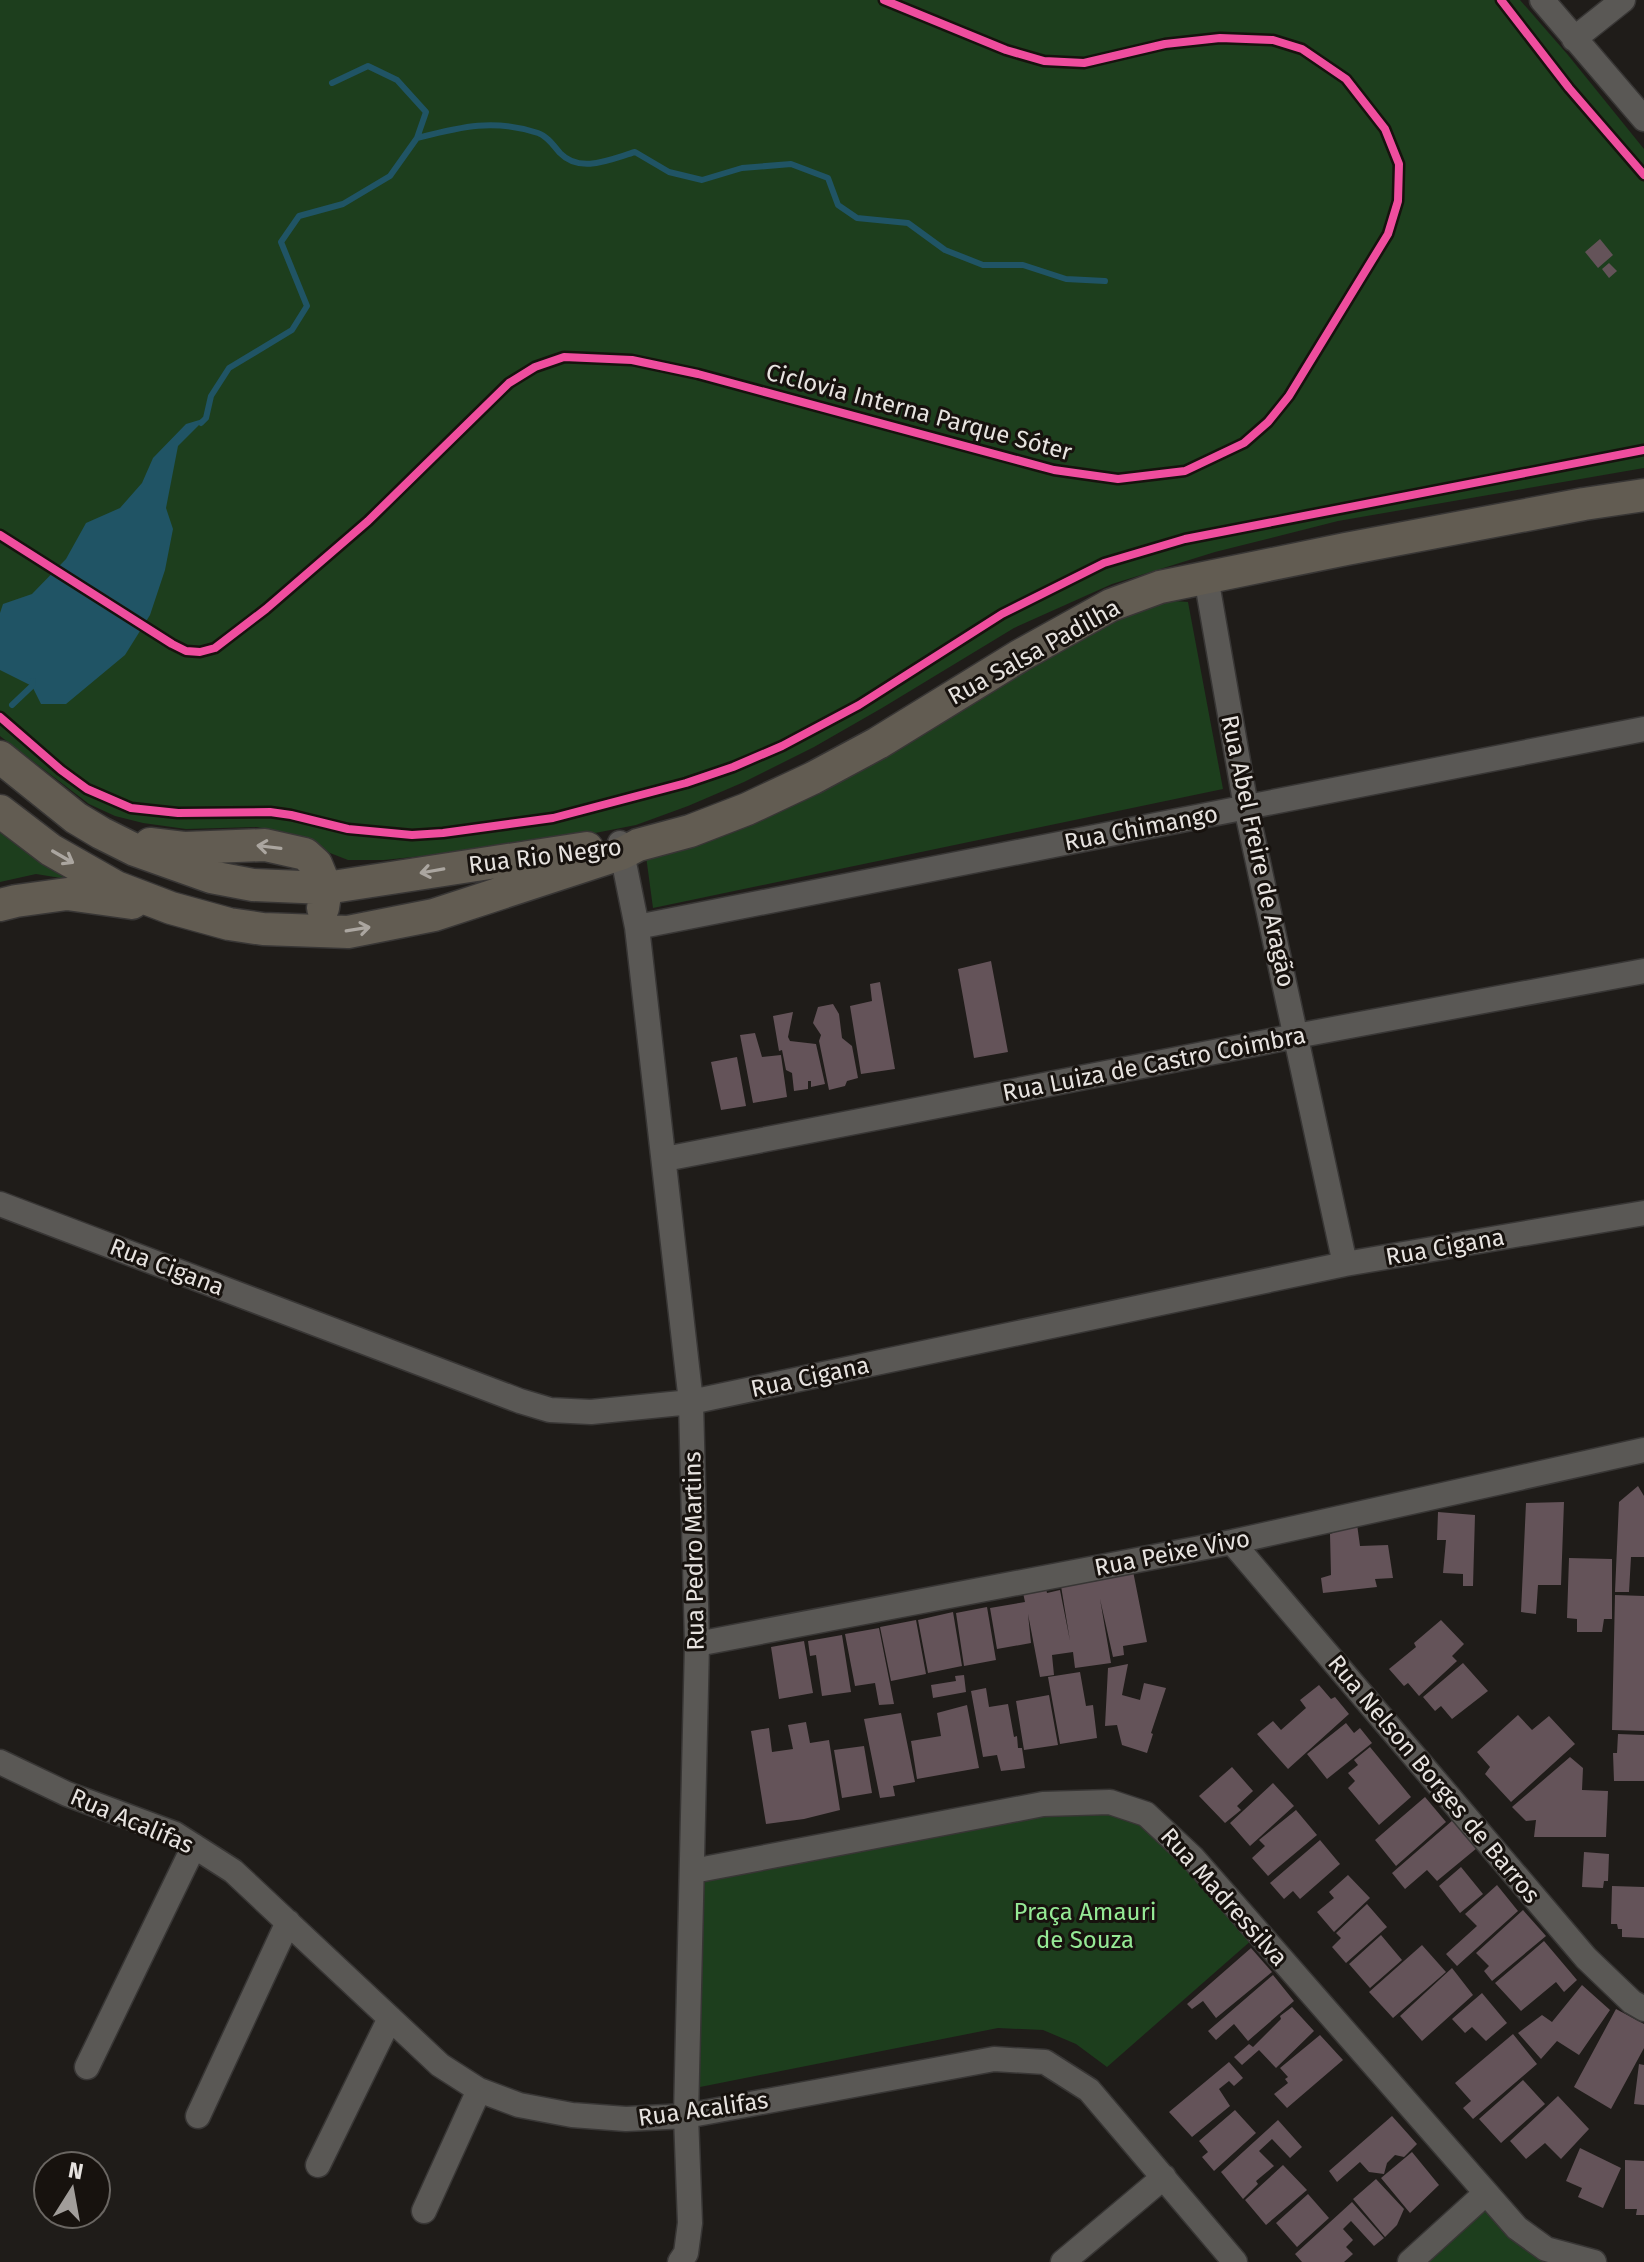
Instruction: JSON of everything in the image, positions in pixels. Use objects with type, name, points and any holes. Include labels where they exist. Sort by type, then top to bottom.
[{"type":"main road","name":"Rua Salsa Padilha","points":[[627,847],[690,831],[813,778],[1111,605],[1160,587],[1644,495]]},
{"type":"main road","name":"Rua Rio Negro","points":[[0,757],[76,818],[101,833],[135,850],[211,877],[253,885],[326,888],[627,847]]},
{"type":"main road","name":"Rua Rio Negro","points":[[0,811],[51,850],[116,887],[171,908],[229,924],[263,929],[348,932],[434,915],[627,847]]},
{"type":"main road","points":[[229,924],[306,920],[324,907],[326,888]]},
{"type":"main road","points":[[0,905],[67,894],[171,908]]},
{"type":"street","points":[[1542,0],[1644,119]]},
{"type":"street","points":[[1574,39],[1623,0]]},
{"type":"street","name":"Rua Abel Freire de Aragão","points":[[1206,577],[1246,807],[1345,1264]]},
{"type":"street","name":"Rua Chimango","points":[[637,927],[1644,729]]},
{"type":"street","name":"Rua Pedro Martins","points":[[627,847],[691,1402],[697,1644],[686,2116],[690,2223],[686,2253],[680,2262]]},
{"type":"street","name":"Rua Luiza de Castro Coimbra","points":[[665,1159],[1644,971]]},
{"type":"street","name":"Rua Cigana","points":[[0,1204],[520,1401],[550,1410],[591,1412],[691,1402],[1345,1264],[1644,1213]]},
{"type":"street","name":"Rua Peixe Vivo","points":[[697,1644],[1232,1542],[1644,1450]]},
{"type":"street","name":"Rua Nelson Borges de Barros","points":[[1232,1542],[1586,1958],[1632,2002],[1644,2009]]},
{"type":"street","name":"Rua Acalifas","points":[[0,1762],[67,1794],[175,1834],[233,1871],[440,2065],[479,2090],[519,2105],[572,2115],[626,2119],[686,2116],[994,2059],[1045,2062],[1089,2090],[1235,2262]]},
{"type":"street","name":"Rua Madressilva","points":[[693,1871],[1043,1804],[1110,1802],[1146,1814],[1192,1857],[1517,2228],[1546,2249],[1594,2262]]},
{"type":"street","points":[[87,2067],[194,1846]]},
{"type":"street","points":[[198,2116],[288,1922]]},
{"type":"street","points":[[318,2165],[390,2018]]},
{"type":"street","points":[[424,2211],[479,2090]]},
{"type":"street","points":[[1063,2262],[1164,2177]]},
{"type":"street","points":[[1410,2262],[1486,2193]]},
{"type":"green space","points":[[0,0],[1520,0],[1644,149],[1644,468],[1338,521],[1215,552],[1112,584],[1014,628],[814,747],[744,782],[636,825],[539,844],[384,860],[348,860],[330,853],[311,839],[257,827],[186,829],[115,816],[89,804],[0,736]]},
{"type":"green space","points":[[1160,600],[1188,602],[1223,789],[653,908],[646,856],[1118,616]]},
{"type":"green space","points":[[0,824],[73,880],[36,874],[0,882]]},
{"type":"green space","name":"Praça Amauri de Souza","points":[[1108,1811],[1140,1822],[1253,1939],[1107,2067],[1076,2044],[1043,2030],[998,2028],[695,2088],[703,1876],[1040,1813]]},
{"type":"green space","points":[[1485,2205],[1561,2262],[1423,2262]]},
{"type":"water","points":[[206,418],[178,446],[166,508],[173,529],[165,570],[150,615],[125,655],[66,704],[41,704],[32,686],[0,670],[0,613],[3,604],[32,594],[66,559],[86,523],[120,508],[142,483],[153,458],[186,424]]},
{"type":"building","points":[[1600,239],[1613,255],[1598,268],[1585,252]]},
{"type":"building","points":[[1609,263],[1617,271],[1609,278],[1602,269]]},
{"type":"building","points":[[991,961],[1008,1052],[974,1058],[958,969]]},
{"type":"building","points":[[880,982],[895,1069],[861,1074],[850,1006],[872,1001],[870,984]]},
{"type":"building","points":[[833,1004],[839,1014],[842,1038],[852,1046],[858,1078],[847,1081],[845,1086],[829,1090],[819,1041],[821,1035],[813,1023],[818,1007]]},
{"type":"building","points":[[793,1012],[788,1037],[790,1041],[816,1044],[825,1084],[811,1087],[811,1081],[808,1081],[808,1089],[794,1091],[792,1073],[786,1070],[782,1050],[779,1051],[773,1016]]},
{"type":"building","points":[[755,1033],[762,1057],[781,1055],[787,1097],[753,1103],[740,1035]]},
{"type":"building","points":[[737,1057],[746,1106],[721,1110],[711,1062]]},
{"type":"building","points":[[1638,1486],[1644,1496],[1644,1557],[1631,1557],[1629,1592],[1615,1592],[1619,1502]]},
{"type":"building","points":[[1564,1502],[1561,1585],[1538,1585],[1536,1614],[1521,1612],[1526,1503]]},
{"type":"building","points":[[1438,1512],[1475,1515],[1473,1586],[1463,1586],[1463,1574],[1443,1573],[1446,1540],[1437,1540]]},
{"type":"building","points":[[1357,1524],[1360,1546],[1388,1545],[1393,1578],[1375,1579],[1377,1587],[1323,1593],[1321,1578],[1331,1575],[1330,1534]]},
{"type":"building","points":[[1569,1558],[1612,1559],[1612,1619],[1604,1619],[1602,1632],[1577,1632],[1577,1619],[1567,1618]]},
{"type":"building","points":[[1133,1571],[1147,1642],[1123,1646],[1124,1655],[1113,1657],[1100,1599],[1111,1663],[1075,1668],[1073,1652],[1052,1655],[1054,1675],[1040,1677],[1028,1614],[1031,1643],[997,1649],[990,1608],[1025,1602],[1022,1588],[1045,1584],[1047,1593],[1060,1590],[1070,1641],[1061,1586],[1097,1581],[1096,1577]]},
{"type":"building","points":[[1615,1595],[1644,1596],[1644,1731],[1612,1730]]},
{"type":"building","points":[[987,1607],[996,1660],[964,1666],[956,1613]]},
{"type":"building","points":[[953,1612],[962,1666],[928,1673],[918,1620]]},
{"type":"building","points":[[916,1620],[926,1674],[891,1681],[880,1627]]},
{"type":"building","points":[[1441,1620],[1464,1644],[1452,1656],[1457,1661],[1419,1696],[1408,1683],[1404,1686],[1389,1669],[1416,1647],[1414,1643]]},
{"type":"building","points":[[879,1628],[894,1704],[879,1705],[875,1683],[855,1686],[845,1634]]},
{"type":"building","points":[[842,1635],[851,1692],[822,1696],[816,1655],[810,1656],[808,1641]]},
{"type":"building","points":[[804,1641],[813,1693],[779,1699],[771,1647]]},
{"type":"building","points":[[1463,1663],[1488,1691],[1452,1719],[1441,1706],[1435,1711],[1423,1697]]},
{"type":"building","points":[[1128,1664],[1122,1695],[1140,1700],[1144,1683],[1166,1688],[1147,1753],[1122,1745],[1117,1725],[1105,1726],[1108,1668]]},
{"type":"building","points":[[1080,1672],[1086,1706],[1093,1705],[1097,1738],[1060,1744],[1048,1677]]},
{"type":"building","points":[[964,1675],[966,1692],[933,1698],[931,1685],[956,1681],[955,1676]]},
{"type":"building","points":[[1319,1685],[1331,1699],[1335,1697],[1349,1714],[1288,1769],[1257,1734],[1273,1721],[1281,1730],[1306,1708],[1300,1700]]},
{"type":"building","points":[[986,1688],[989,1707],[1008,1704],[1014,1737],[1017,1736],[1018,1748],[1022,1748],[1025,1768],[1001,1771],[997,1755],[983,1757],[971,1691]]},
{"type":"building","points":[[1049,1695],[1058,1745],[1024,1750],[1016,1701]]},
{"type":"building","points":[[967,1705],[979,1768],[917,1779],[911,1741],[941,1736],[937,1713]]},
{"type":"building","points":[[901,1713],[915,1782],[893,1786],[895,1796],[880,1798],[864,1719]]},
{"type":"building","points":[[1518,1715],[1532,1730],[1549,1716],[1575,1744],[1511,1802],[1485,1774],[1490,1767],[1477,1752]]},
{"type":"building","points":[[806,1722],[810,1743],[829,1740],[840,1810],[766,1824],[751,1731],[769,1728],[772,1752],[793,1749],[788,1725]]},
{"type":"building","points":[[1346,1723],[1354,1733],[1360,1728],[1372,1743],[1327,1779],[1307,1754]]},
{"type":"building","points":[[1618,1734],[1644,1735],[1644,1781],[1614,1781],[1613,1753],[1617,1753]]},
{"type":"building","points":[[864,1746],[872,1793],[842,1798],[834,1750]]},
{"type":"building","points":[[1370,1747],[1411,1797],[1379,1825],[1348,1788],[1355,1781],[1348,1773],[1358,1765],[1354,1760]]},
{"type":"building","points":[[1570,1757],[1583,1768],[1582,1790],[1608,1791],[1606,1837],[1534,1837],[1536,1820],[1526,1821],[1512,1807]]},
{"type":"building","points":[[1232,1767],[1253,1791],[1237,1806],[1241,1810],[1225,1823],[1199,1796]]},
{"type":"building","points":[[1273,1783],[1294,1806],[1250,1846],[1230,1823]]},
{"type":"building","points":[[1425,1797],[1446,1822],[1396,1866],[1375,1840]]},
{"type":"building","points":[[1296,1810],[1317,1835],[1268,1876],[1252,1858],[1265,1846],[1259,1840]]},
{"type":"building","points":[[1453,1820],[1477,1848],[1437,1881],[1427,1870],[1405,1889],[1392,1873]]},
{"type":"building","points":[[1320,1840],[1340,1864],[1300,1899],[1293,1891],[1284,1899],[1270,1883]]},
{"type":"building","points":[[1584,1852],[1609,1854],[1608,1881],[1604,1881],[1603,1888],[1582,1887]]},
{"type":"building","points":[[1461,1867],[1483,1894],[1460,1913],[1439,1886]]},
{"type":"building","points":[[1348,1875],[1370,1898],[1334,1932],[1317,1912],[1334,1898],[1329,1892]]},
{"type":"building","points":[[1497,1885],[1518,1911],[1457,1966],[1446,1954],[1477,1926],[1465,1914]]},
{"type":"building","points":[[1612,1886],[1644,1887],[1644,1938],[1622,1937],[1622,1929],[1618,1929],[1617,1924],[1611,1924]]},
{"type":"building","points":[[1367,1904],[1387,1927],[1346,1963],[1332,1947],[1341,1938],[1336,1933]]},
{"type":"building","points":[[1523,1910],[1546,1936],[1492,1981],[1484,1971],[1489,1966],[1476,1953]]},
{"type":"building","points":[[1381,1935],[1402,1960],[1370,1988],[1349,1964]]},
{"type":"building","points":[[1544,1941],[1577,1980],[1564,1992],[1556,1982],[1521,2011],[1495,1983]]},
{"type":"building","points":[[1422,1945],[1446,1972],[1393,2018],[1369,1992]]},
{"type":"building","points":[[1251,1948],[1272,1972],[1216,2018],[1203,2001],[1192,2009],[1187,2004]]},
{"type":"building","points":[[1452,1968],[1473,1995],[1422,2041],[1400,2016]]},
{"type":"building","points":[[1273,1975],[1294,2001],[1248,2041],[1234,2024],[1216,2040],[1208,2031]]},
{"type":"building","points":[[1582,1985],[1610,2010],[1579,2055],[1557,2041],[1541,2059],[1518,2033],[1542,2015],[1552,2022]]},
{"type":"building","points":[[1482,1993],[1507,2023],[1486,2041],[1472,2027],[1465,2033],[1452,2019]]},
{"type":"building","points":[[1292,2007],[1314,2031],[1276,2068],[1259,2050],[1242,2065],[1234,2057],[1249,2044],[1253,2047]]},
{"type":"building","points":[[1616,2009],[1644,2024],[1644,2048],[1611,2109],[1574,2087]]},
{"type":"building","points":[[1513,2034],[1537,2064],[1473,2119],[1463,2108],[1471,2101],[1455,2083]]},
{"type":"building","points":[[1320,2035],[1343,2060],[1287,2108],[1274,2094],[1288,2083],[1285,2079],[1288,2077],[1280,2068]]},
{"type":"building","points":[[1229,2062],[1243,2078],[1234,2086],[1229,2081],[1219,2089],[1230,2106],[1192,2137],[1169,2112]]},
{"type":"building","points":[[1639,2064],[1644,2065],[1644,2105],[1634,2104]]},
{"type":"building","points":[[1523,2080],[1545,2104],[1501,2143],[1479,2119]]},
{"type":"building","points":[[1558,2096],[1589,2129],[1561,2159],[1545,2143],[1526,2159],[1510,2141]]},
{"type":"building","points":[[1235,2110],[1256,2133],[1214,2171],[1202,2157],[1208,2152],[1199,2141]]},
{"type":"building","points":[[1392,2116],[1417,2144],[1404,2157],[1395,2155],[1387,2163],[1384,2174],[1369,2172],[1360,2162],[1337,2182],[1329,2171]]},
{"type":"building","points":[[1278,2120],[1302,2147],[1290,2158],[1272,2139],[1259,2151],[1274,2166],[1256,2181],[1258,2184],[1243,2199],[1221,2172]]},
{"type":"building","points":[[1580,2148],[1621,2168],[1603,2208],[1578,2197],[1582,2188],[1566,2181]]},
{"type":"building","points":[[1412,2152],[1439,2185],[1410,2213],[1381,2178]]},
{"type":"building","points":[[1625,2160],[1644,2161],[1644,2215],[1636,2215],[1637,2209],[1625,2209]]},
{"type":"building","points":[[1283,2165],[1307,2190],[1266,2225],[1245,2200]]},
{"type":"building","points":[[1376,2179],[1404,2209],[1397,2225],[1385,2237],[1353,2199]]},
{"type":"building","points":[[1308,2194],[1329,2218],[1297,2247],[1276,2223]]},
{"type":"building","points":[[1352,2202],[1384,2238],[1374,2246],[1351,2221],[1343,2229],[1353,2240],[1346,2247],[1353,2254],[1344,2262],[1302,2262],[1295,2254]]},
{"type":"waterway","points":[[201,423],[206,418],[211,396],[229,368],[292,330],[307,306],[281,242],[299,216],[343,204],[390,176],[417,138],[426,112],[397,80],[368,66],[332,83]]},
{"type":"waterway","points":[[417,138],[477,126],[522,128],[541,134],[560,153],[577,163],[596,163],[635,152],[669,172],[702,180],[742,168],[791,164],[828,178],[838,205],[857,218],[908,223],[945,250],[983,265],[1023,265],[1066,279],[1105,281]]},
{"type":"waterway","points":[[12,705],[32,686],[33,681]]},
{"type":"cycle path","name":"Ciclovia Interna Parque Sóter","points":[[0,535],[172,644],[186,651],[200,652],[215,648],[266,609],[368,521],[509,383],[535,367],[564,357],[632,360],[698,374],[1054,470],[1118,479],[1185,471],[1244,443],[1268,422],[1289,396],[1388,234],[1398,201],[1399,164],[1385,129],[1346,79],[1302,49],[1273,40],[1220,38],[1165,44],[1084,63],[1044,61],[1006,50],[884,0]]},
{"type":"cycle path","points":[[1501,0],[1569,88],[1644,175]]},
{"type":"cycle path","points":[[0,717],[87,789],[131,808],[178,813],[270,812],[348,829],[412,835],[553,818],[686,783],[782,746],[859,705],[1002,614],[1104,563],[1185,539],[1644,450]]}]
